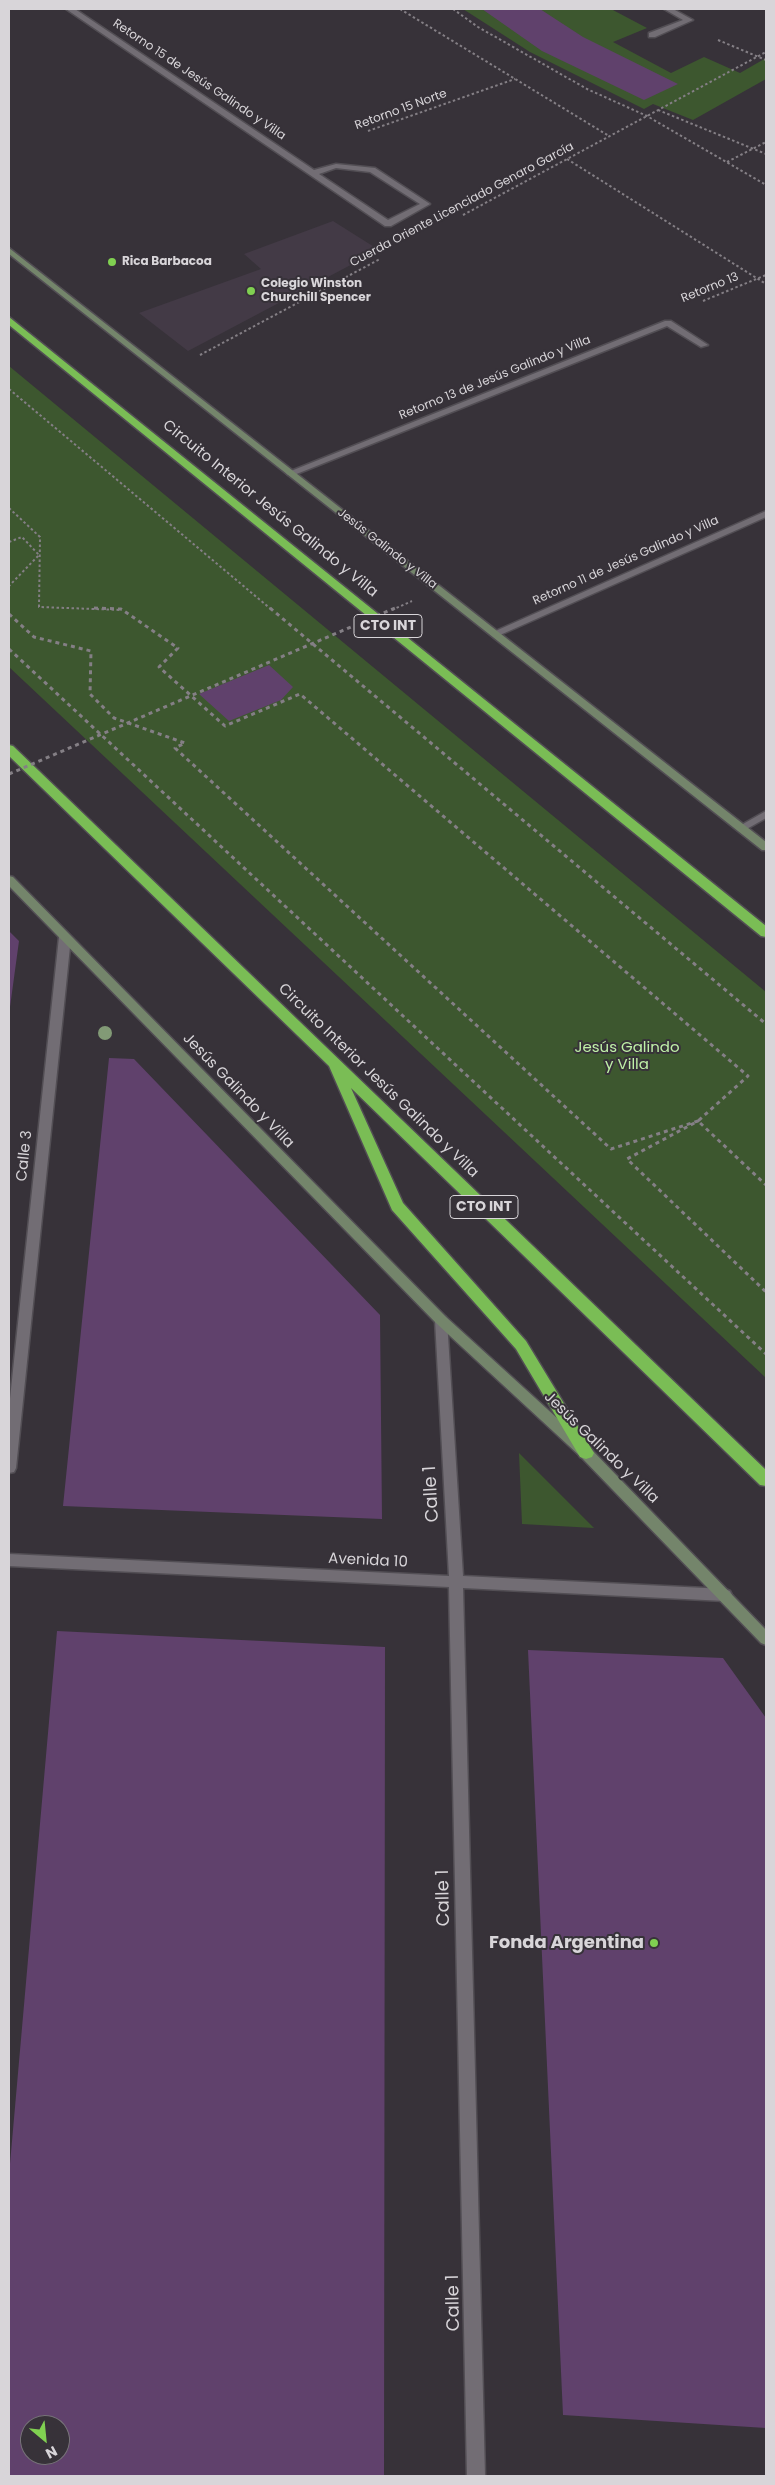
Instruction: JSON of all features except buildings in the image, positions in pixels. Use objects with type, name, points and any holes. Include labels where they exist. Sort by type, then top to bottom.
[{"type":"highway","name":"Circuito Interior Jesús Galindo y Villa","points":[[9,320],[766,933]]},
{"type":"highway","name":"Circuito Interior Jesús Galindo y Villa","points":[[9,749],[766,1480]]},
{"type":"highway","points":[[331,1060],[397,1206],[521,1345],[586,1453]]},
{"type":"main road","name":"Jesús Galindo y Villa","points":[[9,250],[766,847]]},
{"type":"main road","name":"Jesús Galindo y Villa","points":[[9,880],[441,1320],[586,1453],[766,1639]]},
{"type":"street","name":"Retorno 15 de Jesús Galindo y Villa","points":[[70,9],[388,224],[426,204],[372,170],[336,166],[313,173]]},
{"type":"street","points":[[652,35],[689,20],[668,9]]},
{"type":"street","points":[[668,323],[704,345]]},
{"type":"street","name":"Retorno 13 de Jesús Galindo y Villa","points":[[292,473],[668,323]]},
{"type":"street","name":"Retorno 11 de Jesús Galindo y Villa","points":[[496,633],[766,514]]},
{"type":"street","points":[[741,828],[766,814]]},
{"type":"street","name":"Calle 3","points":[[9,1468],[65,937]]},
{"type":"street","name":"Calle 1","points":[[441,1320],[456,1581],[476,2476]]},
{"type":"street","name":"Avenida 10","points":[[9,1560],[725,1595]]},
{"type":"path","points":[[400,9],[610,136]]},
{"type":"path","points":[[453,9],[478,27],[587,89],[647,116],[766,185]]},
{"type":"path","points":[[681,24],[766,60]]},
{"type":"path","name":"Cuerda Oriente Licenciado Genaro García","points":[[455,219],[766,52]]},
{"type":"path","name":"Retorno 15 Norte","points":[[368,132],[516,78]]},
{"type":"path","points":[[658,110],[766,154]]},
{"type":"path","points":[[727,162],[766,142]]},
{"type":"path","points":[[567,159],[766,284]]},
{"type":"path","name":"Cuerda Oriente Licenciado Genaro García","points":[[165,373],[386,256]]},
{"type":"path","name":"Retorno 13","points":[[668,323],[668,315],[766,275]]},
{"type":"path","points":[[9,389],[766,1024]]},
{"type":"path","points":[[9,508],[40,537],[39,607],[121,609],[178,648],[159,667],[225,726],[300,694],[748,1076],[698,1121],[627,1159],[766,1292]]},
{"type":"path","points":[[9,542],[22,537],[39,555]]},
{"type":"path","points":[[9,586],[39,555]]},
{"type":"path","points":[[9,774],[412,601]]},
{"type":"path","points":[[9,614],[34,637],[91,651],[90,694],[114,718],[185,743],[175,748],[611,1149],[698,1121]]},
{"type":"path","points":[[9,649],[766,1354]]},
{"type":"path","points":[[698,1121],[766,1185]]},
{"type":"shaded area","name":"Colegio Winston Churchill Spencer","points":[[333,221],[379,250],[188,351],[139,313],[261,269],[244,254]]},
{"type":"green space","points":[[463,9],[611,9],[647,28],[613,42],[671,73],[704,57],[740,73],[766,58],[766,79],[693,120],[653,104],[644,109],[530,52]]},
{"type":"green space","name":"Jesús Galindo y Villa","points":[[9,366],[766,992],[766,1378],[9,667]]},
{"type":"green space","points":[[519,1453],[594,1528],[522,1524]]},
{"type":"place","name":"Rica Barbacoa","points":[[112,262]]},
{"type":"place","name":"Colegio Winston Churchill Spencer","points":[[251,291]]},
{"type":"place","name":"Fonda Argentina","points":[[654,1943]]}]
